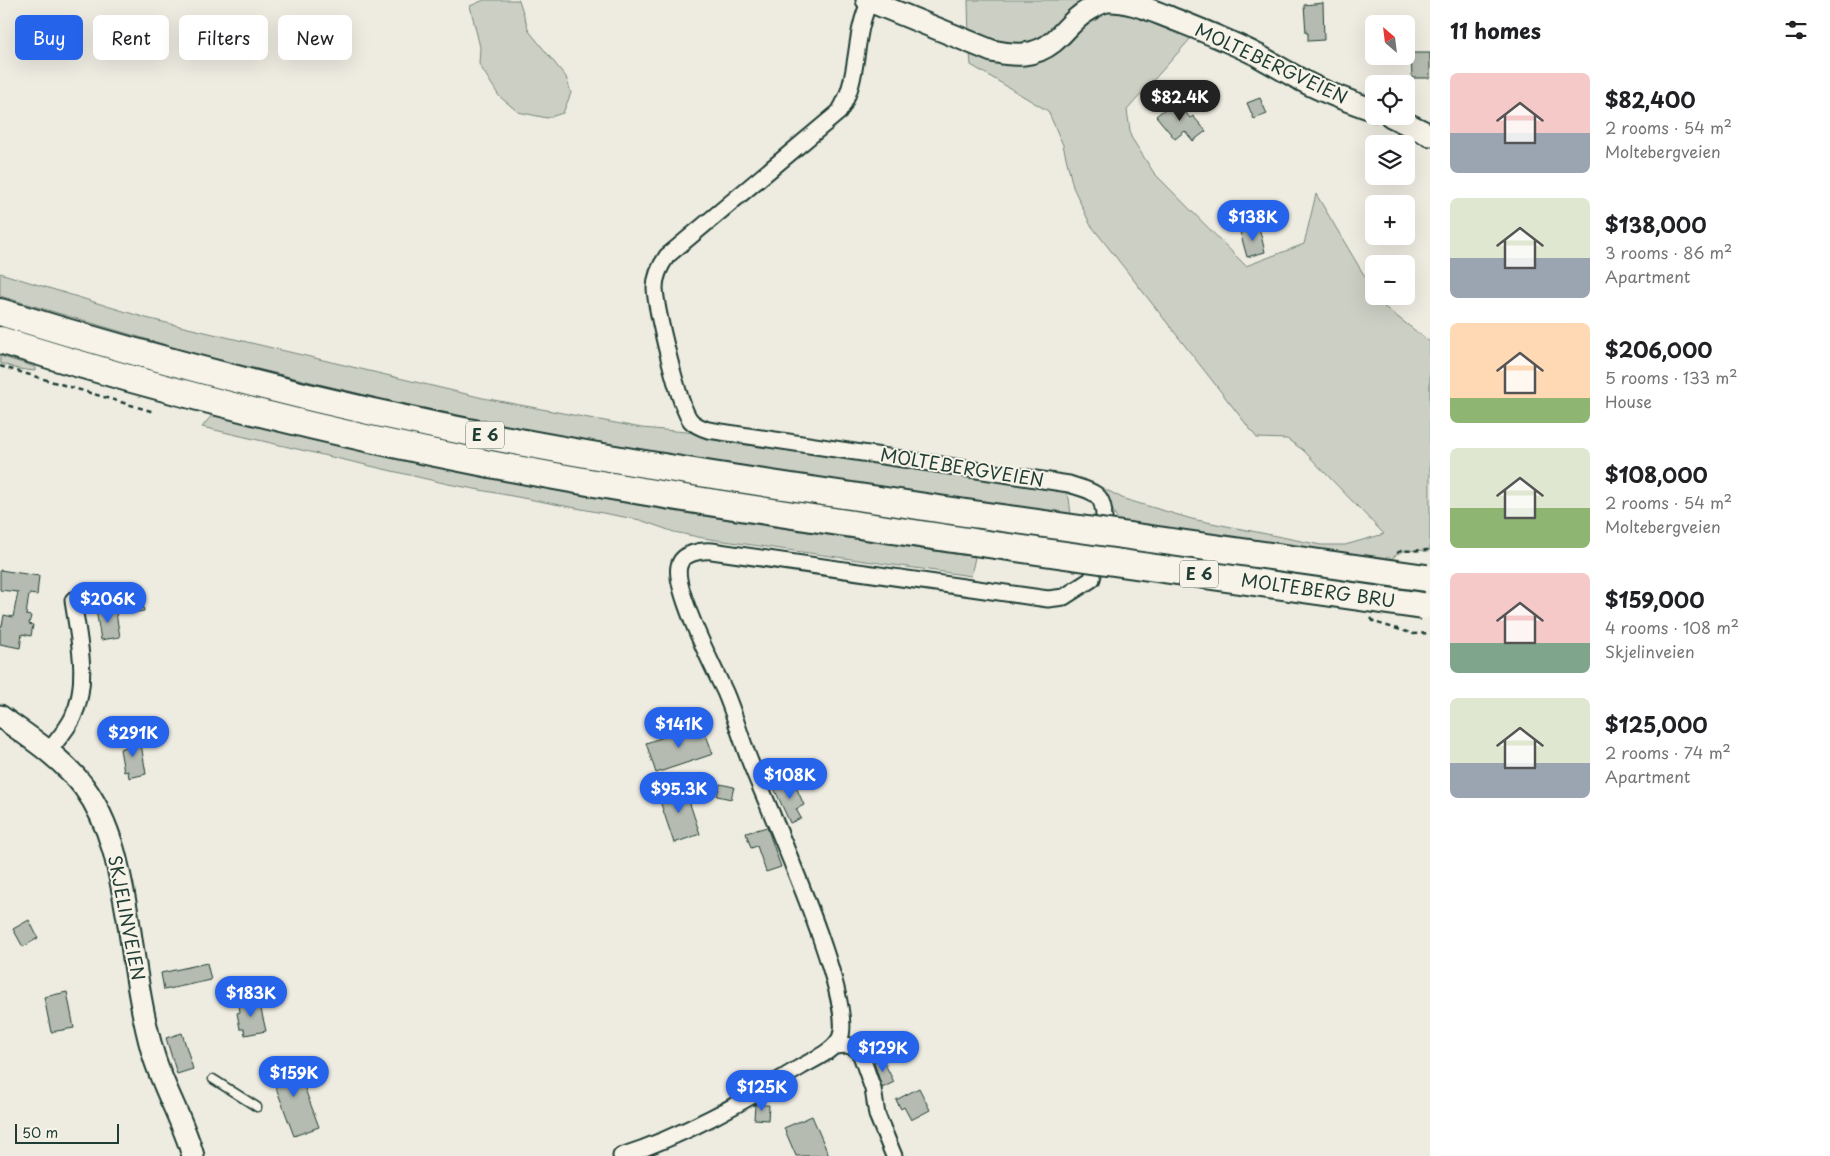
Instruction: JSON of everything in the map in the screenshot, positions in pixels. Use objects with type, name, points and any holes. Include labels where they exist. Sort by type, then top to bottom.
[{"type":"highway","name":"MOLTEBERG BRU","points":[[0,312],[201,370],[399,418],[604,458],[980,516],[1428,578]]},
{"type":"highway","name":"MOLTEBERG BRU","points":[[0,340],[201,397],[300,422],[488,464],[687,499],[1427,606]]},
{"type":"main road","name":"MOLTEBERGVEIEN","points":[[879,2],[992,50],[1007,54],[1023,55],[1038,51],[1054,41],[1080,15],[1095,5],[1107,1],[1125,2],[1199,29],[1255,54],[1334,96],[1365,107]]},
{"type":"main road","points":[[1409,125],[1430,136]]},
{"type":"main road","name":"SKJELINVEIEN","points":[[0,716],[66,767],[97,806],[109,835],[122,884],[142,1006],[152,1051],[186,1130],[193,1156]]},
{"type":"street","name":"MOLTEBERGVEIEN","points":[[844,1023],[824,948],[788,852],[750,763],[726,695],[703,645],[679,582],[679,565],[685,557],[700,550],[1048,599],[1064,597],[1092,579],[1105,520],[1103,506],[1096,494],[1069,484],[708,430],[692,423],[684,412],[657,301],[655,287],[660,267],[667,256],[839,112],[847,100],[852,86],[862,16],[879,2]]},
{"type":"street","points":[[48,752],[74,717],[82,684],[81,661],[72,600]]},
{"type":"street","points":[[835,1046],[841,1036],[844,1023]]},
{"type":"street","points":[[844,1023],[855,1047],[861,1055],[873,1089],[877,1115],[894,1156]]},
{"type":"street","points":[[627,1155],[697,1125],[790,1074],[835,1046],[846,1045],[855,1047]]},
{"type":"lane","points":[[213,1078],[257,1106]]},
{"type":"path","points":[[0,366],[154,412]]},
{"type":"shaded area","points":[[484,0],[519,0],[529,31],[566,77],[571,93],[563,113],[547,118],[518,112],[499,96],[479,64],[480,47],[470,6]]},
{"type":"shaded area","points":[[968,0],[1097,0],[1199,29],[1127,110],[1131,137],[1154,173],[1246,266],[1304,244],[1316,194],[1365,277],[1365,305],[1382,305],[1430,342],[1430,550],[1401,551],[1334,605],[1106,572],[1117,518],[1099,486],[1124,499],[1192,519],[1321,545],[1345,545],[1384,534],[1303,450],[1287,439],[1257,438],[1090,224],[1073,187],[1063,145],[1048,111],[971,65]]},
{"type":"shaded area","points":[[0,273],[146,318],[483,398],[642,428],[697,433],[1064,490],[1069,498],[1071,515],[673,455],[524,429],[385,400],[200,355],[0,296]]},
{"type":"shaded area","points":[[0,356],[35,367],[35,371],[18,369],[0,363]]},
{"type":"shaded area","points":[[212,415],[404,460],[577,495],[975,557],[971,576],[703,538],[674,532],[640,520],[448,484],[202,427]]},
{"type":"building","points":[[1323,3],[1324,40],[1308,41],[1304,5]]},
{"type":"building","points":[[1415,53],[1430,53],[1430,78],[1415,78],[1415,75],[1412,75],[1411,65],[1415,65]]},
{"type":"building","points":[[1260,98],[1267,114],[1254,119],[1247,103]]},
{"type":"building","points":[[1176,100],[1190,118],[1193,116],[1206,131],[1193,141],[1185,131],[1175,139],[1156,116]]},
{"type":"building","points":[[1259,227],[1265,252],[1247,257],[1240,232]]},
{"type":"building","points":[[0,570],[39,576],[37,595],[29,594],[26,615],[31,616],[29,624],[33,625],[31,636],[22,634],[20,648],[0,644],[0,626],[2,626],[4,615],[13,617],[18,592],[0,590]]},
{"type":"building","points":[[142,596],[144,611],[129,613],[126,599]]},
{"type":"building","points":[[115,607],[120,637],[101,640],[96,610]]},
{"type":"building","points":[[702,724],[713,754],[656,773],[646,743]]},
{"type":"building","points":[[140,738],[146,774],[129,778],[128,771],[124,772],[120,749],[127,747],[125,740]]},
{"type":"building","points":[[793,780],[804,805],[796,809],[801,818],[790,823],[774,788]]},
{"type":"building","points":[[720,784],[734,787],[731,799],[717,796]]},
{"type":"building","points":[[684,786],[700,834],[674,843],[658,795]]},
{"type":"building","points":[[767,827],[781,867],[766,872],[757,846],[751,848],[746,833]]},
{"type":"building","points":[[29,920],[38,938],[23,947],[13,929]]},
{"type":"building","points":[[207,963],[211,980],[164,990],[161,973]]},
{"type":"building","points":[[67,992],[74,1028],[51,1032],[44,997]]},
{"type":"building","points":[[259,1001],[266,1031],[245,1035],[244,1029],[240,1029],[237,1013],[240,1012],[239,1005]]},
{"type":"building","points":[[182,1033],[193,1069],[177,1074],[166,1038]]},
{"type":"building","points":[[882,1058],[894,1082],[882,1088],[874,1062]]},
{"type":"building","points":[[294,1059],[319,1127],[294,1136],[269,1069]]},
{"type":"building","points":[[919,1088],[930,1110],[911,1120],[904,1107],[901,1109],[896,1100]]},
{"type":"building","points":[[755,1105],[769,1105],[768,1120],[754,1119]]},
{"type":"building","points":[[812,1116],[829,1156],[796,1156],[784,1128]]}]
